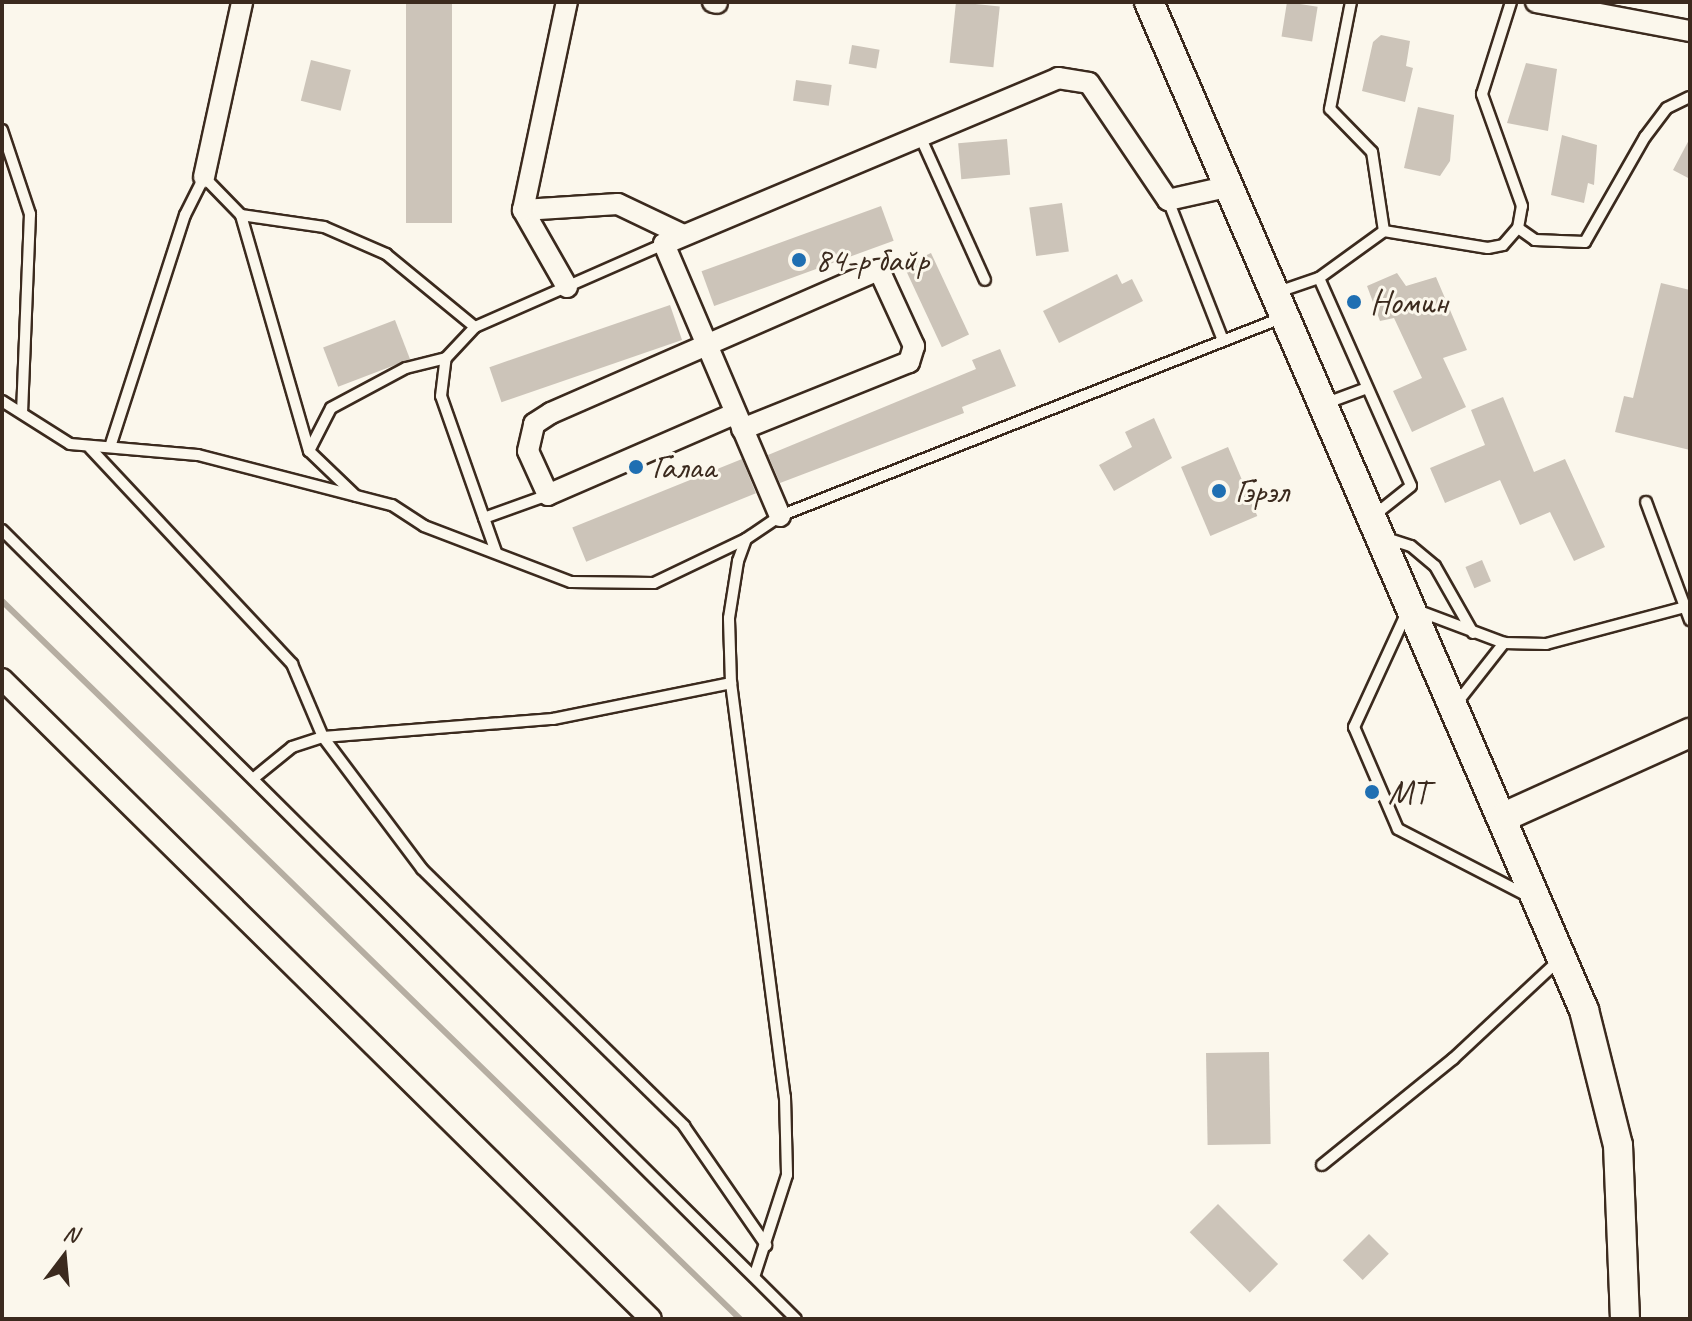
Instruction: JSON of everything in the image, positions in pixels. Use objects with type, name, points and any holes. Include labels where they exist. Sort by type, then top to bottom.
[{"type":"main road","points":[[1149,2],[1276,307],[1506,816],[1597,1050],[1618,1145],[1625,1319]]},
{"type":"main road","points":[[1506,816],[1690,733]]},
{"type":"street","points":[[204,177],[242,2]]},
{"type":"street","points":[[567,2],[523,210],[567,287]]},
{"type":"street","points":[[1536,2],[1690,31]]},
{"type":"street","points":[[672,239],[1038,82],[1076,77],[1089,83],[1168,200],[1226,187]]},
{"type":"street","points":[[523,210],[618,204],[672,239],[704,341],[780,516]]},
{"type":"street","points":[[873,268],[884,275],[908,332],[909,362],[738,422],[548,495],[528,451],[534,424],[704,341],[873,268]]},
{"type":"street","points":[[2,679],[651,1319]]},
{"type":"lane","points":[[1351,2],[1330,109],[1372,152],[1384,231]]},
{"type":"lane","points":[[2,401],[44,432],[90,448],[198,455],[392,505],[424,526],[571,582],[618,587],[654,583],[746,539],[780,516],[1223,340],[1319,278],[1384,231],[1488,248],[1503,245],[1518,228],[1522,206],[1482,94],[1511,2]]},
{"type":"lane","points":[[1518,228],[1535,240],[1585,242],[1645,137],[1667,108],[1690,97]]},
{"type":"lane","points":[[2,130],[30,214],[22,413]]},
{"type":"lane","points":[[918,132],[985,280]]},
{"type":"lane","points":[[110,447],[204,177],[241,215],[309,451],[357,497]]},
{"type":"lane","points":[[1168,200],[1223,340]]},
{"type":"lane","points":[[241,215],[324,227],[386,254],[475,327]]},
{"type":"lane","points":[[309,451],[341,401],[406,368],[446,358],[475,327],[672,239]]},
{"type":"lane","points":[[1319,278],[1411,486],[1374,527],[1411,546],[1435,566],[1473,633]]},
{"type":"lane","points":[[446,358],[441,396],[496,552]]},
{"type":"lane","points":[[1321,405],[1367,388]]},
{"type":"lane","points":[[90,448],[292,664],[323,737],[422,869],[684,1126],[766,1245]]},
{"type":"lane","points":[[484,518],[548,495]]},
{"type":"lane","points":[[1646,502],[1690,620]]},
{"type":"lane","points":[[2,530],[796,1319]]},
{"type":"lane","points":[[746,539],[729,618],[731,683],[785,1097],[787,1175],[754,1277]]},
{"type":"lane","points":[[1540,902],[1398,829],[1354,727],[1410,607],[1504,643],[1546,644],[1685,607]]},
{"type":"lane","points":[[1455,706],[1504,643]]},
{"type":"lane","points":[[254,778],[292,747],[323,737],[553,719],[731,683]]},
{"type":"lane","points":[[1322,1165],[1453,1059],[1563,957]]},
{"type":"building","points":[[406,2],[452,2],[452,223],[406,223]]},
{"type":"building","points":[[956,2],[1000,7],[993,67],[950,63]]},
{"type":"building","points":[[1287,2],[1318,7],[1312,41],[1282,37]]},
{"type":"building","points":[[1381,35],[1410,41],[1406,66],[1413,68],[1405,102],[1362,91],[1373,42]]},
{"type":"building","points":[[852,45],[880,50],[876,69],[849,64]]},
{"type":"building","points":[[311,60],[351,70],[341,111],[301,101]]},
{"type":"building","points":[[1526,63],[1557,69],[1548,131],[1507,123]]},
{"type":"building","points":[[796,80],[832,85],[829,106],[793,101]]},
{"type":"building","points":[[1418,107],[1454,115],[1450,161],[1440,176],[1404,168]]},
{"type":"building","points":[[1562,135],[1597,145],[1594,185],[1588,183],[1584,203],[1551,195]]},
{"type":"building","points":[[1690,138],[1690,179],[1673,170]]},
{"type":"building","points":[[1007,139],[1010,175],[961,179],[958,143]]},
{"type":"building","points":[[1062,203],[1069,252],[1036,256],[1029,208]]},
{"type":"building","name":"84-р байр","points":[[881,206],[894,241],[714,306],[702,271]]},
{"type":"building","points":[[931,253],[969,335],[942,347],[904,266]]},
{"type":"building","points":[[1397,273],[1406,286],[1436,277],[1467,350],[1443,358],[1466,407],[1412,432],[1393,391],[1422,378],[1394,318],[1380,321],[1367,286]]},
{"type":"building","points":[[1117,274],[1122,284],[1132,279],[1143,301],[1059,343],[1043,311]]},
{"type":"building","points":[[1661,283],[1690,290],[1690,450],[1615,432],[1624,396],[1633,398]]},
{"type":"building","points":[[670,305],[682,340],[501,402],[489,367]]},
{"type":"building","points":[[395,320],[410,359],[338,387],[323,348]]},
{"type":"building","name":"84-р байр","points":[[1000,349],[1016,386],[962,407],[964,413],[780,483],[768,455],[976,369],[972,360]]},
{"type":"building","points":[[1503,397],[1534,472],[1565,459],[1605,547],[1574,561],[1550,512],[1520,525],[1500,480],[1445,503],[1430,468],[1485,445],[1471,410]]},
{"type":"building","points":[[1154,418],[1172,458],[1114,491],[1099,465],[1132,447],[1125,432]]},
{"type":"building","name":"Гэрэл","points":[[1228,447],[1257,516],[1210,536],[1181,467]]},
{"type":"building","points":[[742,459],[756,493],[586,562],[572,528]]},
{"type":"building","points":[[1482,560],[1491,581],[1474,588],[1465,567]]},
{"type":"building","points":[[1269,1052],[1271,1144],[1208,1145],[1206,1053]]},
{"type":"building","points":[[1218,1204],[1278,1264],[1250,1292],[1190,1232]]},
{"type":"building","points":[[1369,1234],[1389,1254],[1363,1280],[1343,1260]]},
{"type":"waterway","points":[[2,601],[740,1319]]},
{"type":"place","name":"84-р байр","points":[[799,260]]},
{"type":"place","name":"Номин","points":[[1354,302]]},
{"type":"place","name":"Галаа","points":[[636,467]]},
{"type":"place","name":"Гэрэл","points":[[1219,491]]},
{"type":"place","name":"МТ","points":[[1372,792]]}]
